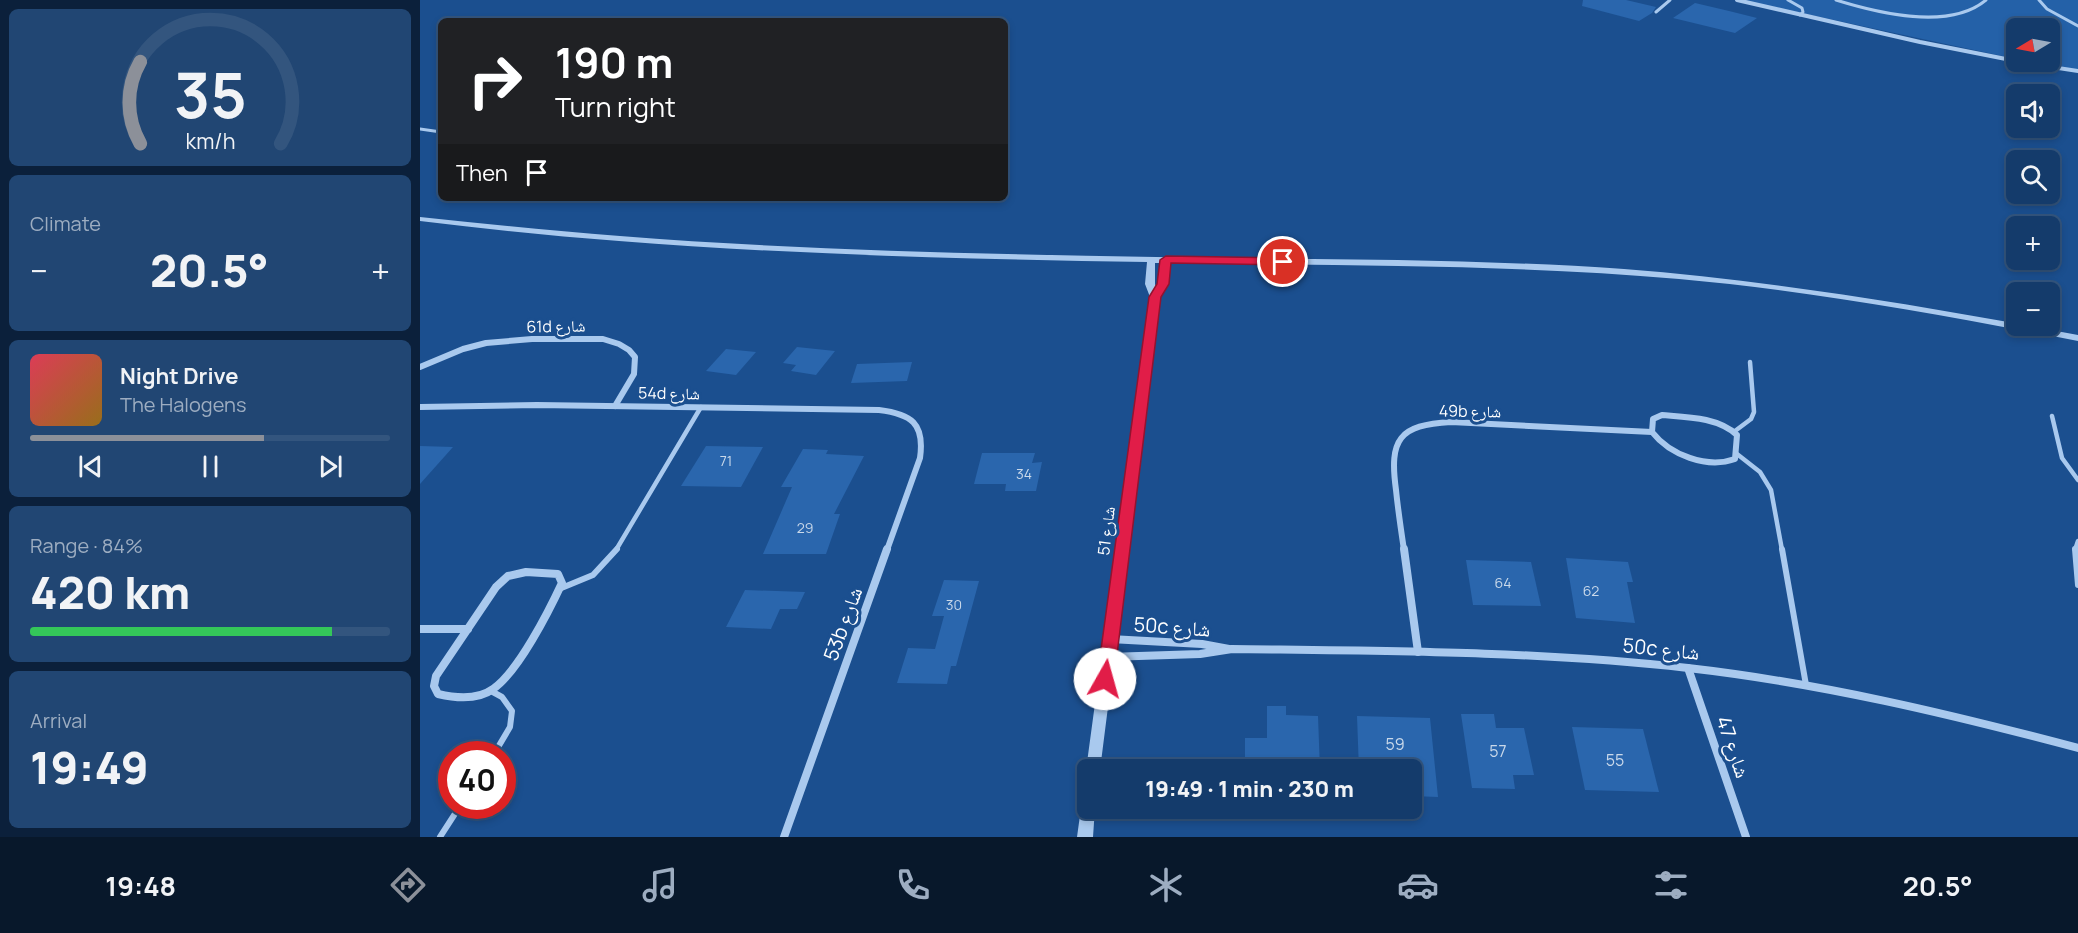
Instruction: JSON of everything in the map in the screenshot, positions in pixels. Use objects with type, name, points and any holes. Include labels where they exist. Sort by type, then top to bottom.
[{"type":"street","points":[[1737,0],[2006,59]]},
{"type":"street","points":[[2060,68],[2078,71]]},
{"type":"street","points":[[420,219],[562,236],[722,248],[891,255],[1506,265],[1668,275],[1881,302],[2078,338]]},
{"type":"street","name":"شارع 51","points":[[1151,260],[1150,284],[1155,297]]},
{"type":"street","name":"شارع 51","points":[[1095,759],[1155,297],[1163,284],[1166,260]]},
{"type":"street","name":"61d شارع","points":[[420,367],[461,347],[485,342],[603,339],[621,343],[633,351],[638,362],[635,375],[615,406]]},
{"type":"street","name":"54d شارع","points":[[420,407],[615,406],[879,410],[906,415],[915,422]]},
{"type":"street","points":[[1662,416],[1718,423],[1734,431],[1737,435],[1737,454],[1729,462],[1721,463],[1685,455],[1668,448],[1652,432],[1653,419],[1662,416]]},
{"type":"street","name":"53b شارع","points":[[784,837],[920,458],[923,445],[921,432],[915,422]]},
{"type":"street","name":"49b شارع","points":[[1418,651],[1392,463],[1392,449],[1400,437],[1422,426],[1451,422],[1652,432]]},
{"type":"street","points":[[526,572],[551,572],[561,578],[559,589],[505,678],[491,691],[471,697],[445,696],[433,690],[436,676],[495,587],[508,576],[526,572]]},
{"type":"street","points":[[420,629],[468,629]]},
{"type":"street","name":"50c شارع","points":[[1110,639],[1202,644],[1232,650]]},
{"type":"street","name":"50c شارع","points":[[1108,657],[1200,654],[1232,650],[1418,651],[1551,656],[1688,668],[1806,685],[1930,710],[2078,748]]},
{"type":"street","name":"شارع 47","points":[[1688,668],[1746,837]]},
{"type":"street","points":[[1085,837],[1087,819]]},
{"type":"lane","points":[[1656,12],[1670,0]]},
{"type":"lane","points":[[1788,0],[1802,8],[1803,12],[1800,15]]},
{"type":"lane","points":[[1836,0],[1870,10],[1921,16],[1964,13],[1978,8],[1986,0]]},
{"type":"lane","points":[[2038,0],[2047,9],[2078,26]]},
{"type":"lane","points":[[420,129],[438,132]]},
{"type":"lane","points":[[1734,431],[1751,419],[1754,412],[1750,362]]},
{"type":"lane","points":[[559,589],[592,575],[615,553],[701,407]]},
{"type":"lane","points":[[2052,416],[2057,450],[2062,461],[2078,480]]},
{"type":"lane","points":[[1737,454],[1761,472],[1771,490],[1806,685]]},
{"type":"lane","points":[[2078,541],[2074,548],[2074,558],[2078,585]]},
{"type":"lane","points":[[491,691],[505,698],[512,710],[511,725],[502,741]]},
{"type":"lane","points":[[440,837],[452,819]]},
{"type":"shaded area","points":[[1741,0],[2078,0],[2078,71],[2060,68],[2060,18],[2006,18],[2006,57]]},
{"type":"building","points":[[1583,0],[1626,0],[1656,7],[1652,13],[1639,21],[1582,6]]},
{"type":"building","points":[[1695,3],[1757,18],[1735,33],[1673,18]]},
{"type":"building","points":[[797,347],[835,351],[816,375],[791,371],[796,365],[783,363]]},
{"type":"building","points":[[726,349],[756,352],[736,375],[706,371]]},
{"type":"building","points":[[912,362],[907,381],[851,383],[857,364]]},
{"type":"building","points":[[420,446],[453,447],[420,484]]},
{"type":"building","points":[[706,446],[763,447],[741,487],[681,486]]},
{"type":"building","points":[[803,449],[828,450],[826,454],[864,456],[834,514],[840,514],[826,554],[763,554],[792,487],[781,487]]},
{"type":"building","points":[[982,453],[1035,453],[1032,463],[1042,462],[1036,491],[1005,491],[1006,484],[974,484]]},
{"type":"building","points":[[1566,558],[1628,562],[1633,582],[1627,582],[1635,623],[1576,618]]},
{"type":"building","points":[[1466,560],[1531,562],[1541,606],[1473,605]]},
{"type":"building","points":[[944,580],[979,581],[956,666],[951,666],[947,684],[897,683],[908,648],[935,649],[944,616],[932,616]]},
{"type":"building","points":[[745,590],[805,592],[797,609],[780,609],[771,629],[726,627]]},
{"type":"building","points":[[1267,706],[1286,706],[1286,715],[1318,716],[1320,759],[1245,759],[1245,738],[1267,738]]},
{"type":"building","points":[[1461,714],[1494,714],[1496,728],[1524,728],[1534,775],[1513,775],[1515,789],[1472,788]]},
{"type":"building","points":[[1357,716],[1430,718],[1438,797],[1422,796],[1422,759],[1359,759]]},
{"type":"building","points":[[1572,727],[1643,729],[1659,792],[1585,790]]},
{"type":"route","points":[[1105,679],[1155,297],[1163,284],[1166,260],[1283,262]]}]
